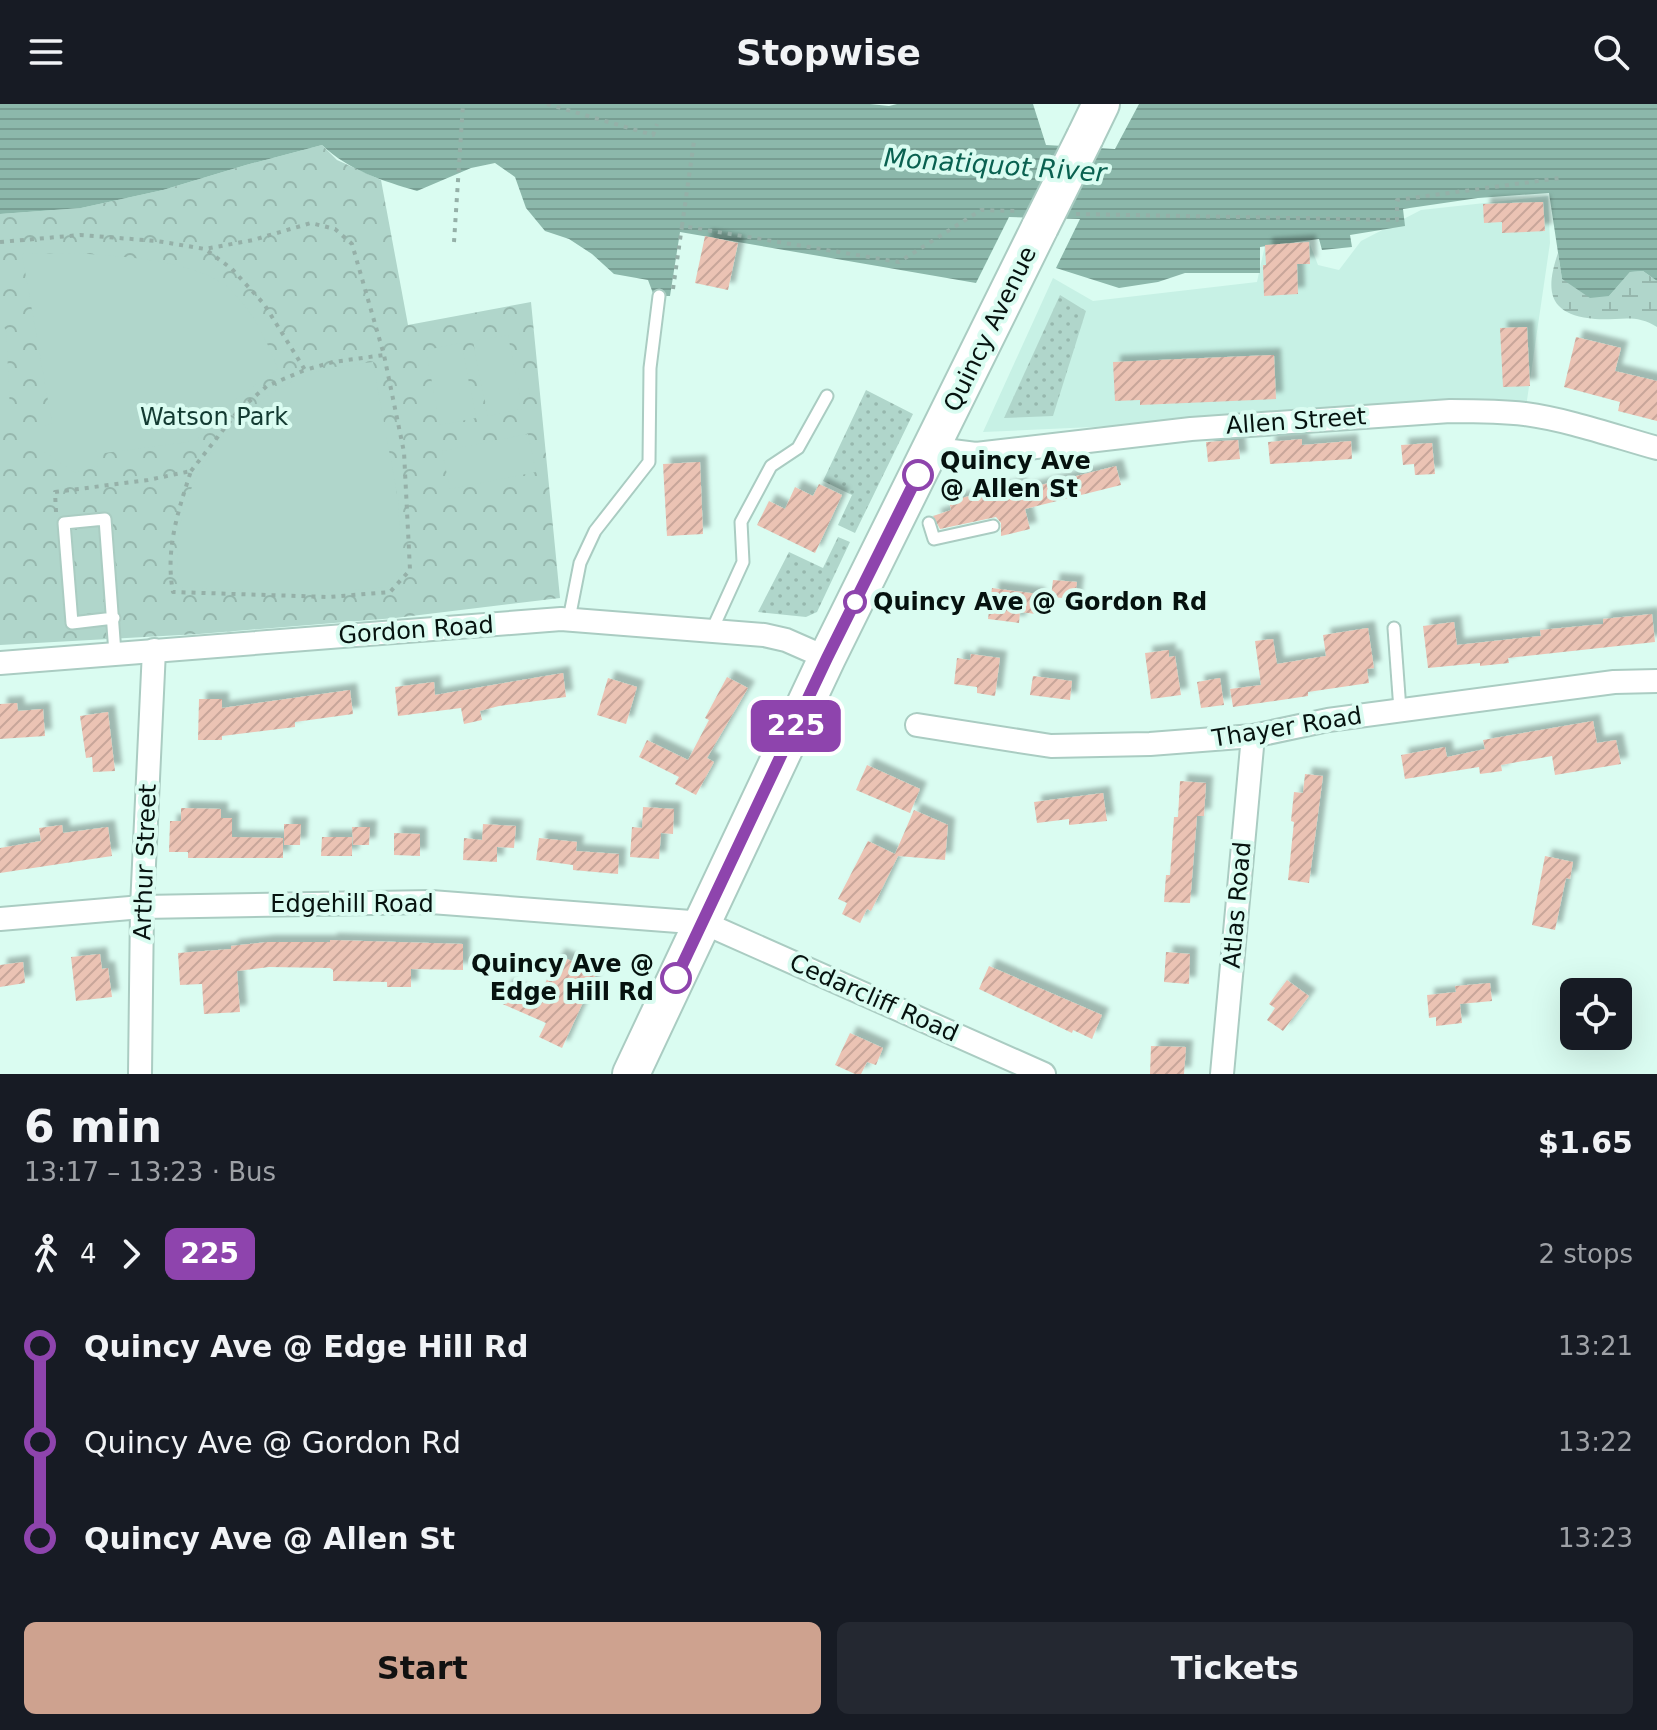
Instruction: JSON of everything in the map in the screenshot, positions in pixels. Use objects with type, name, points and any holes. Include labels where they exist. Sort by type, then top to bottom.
[{"type":"main road","name":"Quincy Avenue","points":[[631,1074],[827,658],[1101,104]]},
{"type":"street","name":"Allen Street","points":[[934,444],[952,451],[976,454],[1191,429],[1450,411],[1492,411],[1559,422],[1657,448]]},
{"type":"street","name":"Gordon Road","points":[[0,663],[569,619],[764,635],[786,640],[827,658]]},
{"type":"street","name":"Arthur Street","points":[[140,1074],[142,907],[154,650]]},
{"type":"street","name":"Thayer Road","points":[[917,725],[1051,746],[1150,744],[1253,736],[1328,720],[1400,710],[1614,682],[1657,681]]},
{"type":"street","name":"Atlas Road","points":[[1222,1074],[1253,736]]},
{"type":"street","name":"Edgehill Road","points":[[0,919],[142,907],[431,902],[704,923]]},
{"type":"street","name":"Cedarcliff Road","points":[[704,923],[1034,1072]]},
{"type":"lane","points":[[569,619],[580,563],[595,531],[649,462],[650,368],[659,296]]},
{"type":"lane","points":[[712,630],[743,562],[741,522],[771,466],[798,448],[827,396]]},
{"type":"lane","points":[[114,618],[72,623],[64,523],[105,519],[114,618],[115,653]]},
{"type":"lane","points":[[929,523],[934,539],[993,526]]},
{"type":"lane","points":[[1394,628],[1400,710]]},
{"type":"path","points":[[454,242],[463,104]]},
{"type":"path","points":[[547,104],[653,135],[657,124]]},
{"type":"path","points":[[682,226],[694,141]]},
{"type":"path","points":[[0,242],[80,235],[157,241],[205,249],[253,240],[311,223],[335,229],[352,244],[384,355],[404,452],[410,570],[390,592],[329,597],[173,592],[169,575],[173,525],[191,471],[238,411],[267,386],[305,370],[333,362],[384,355]]},
{"type":"path","points":[[205,249],[232,269],[264,304],[305,370]]},
{"type":"path","points":[[64,523],[56,511],[55,492],[191,471]]},
{"type":"shaded area","points":[[1548,196],[1550,243],[1526,407],[983,432],[1053,278],[1093,301],[1257,282],[1265,245],[1309,242],[1318,265],[1339,270],[1361,241],[1421,210]]},
{"type":"green space","name":"Watson Park","points":[[322,145],[337,160],[381,180],[408,325],[531,302],[560,598],[395,618],[199,634],[0,645],[0,214],[81,208],[163,190]]},
{"type":"green space","points":[[67,253],[152,260],[197,271],[215,279],[230,289],[246,307],[264,336],[278,369],[232,402],[196,441],[97,454],[98,466],[75,473],[43,451],[43,426],[52,423],[22,254]]},
{"type":"green space","points":[[1558,253],[1562,279],[1609,296],[1630,272],[1643,271],[1657,281],[1657,327],[1642,320],[1579,317],[1559,306],[1552,290]]},
{"type":"green space","points":[[1060,295],[1086,311],[1053,416],[1004,418]]},
{"type":"green space","points":[[0,322],[6,330],[10,410],[0,425]]},
{"type":"green space","points":[[508,335],[522,409],[488,416],[473,341]]},
{"type":"green space","points":[[461,343],[476,418],[440,425],[426,350]]},
{"type":"green space","points":[[373,362],[398,500],[402,572],[389,587],[320,593],[178,587],[178,541],[183,513],[204,464],[219,441],[237,421],[280,388],[330,368]]},
{"type":"green space","points":[[866,390],[913,414],[855,533],[838,525],[852,495],[823,481]]},
{"type":"green space","points":[[528,434],[536,472],[450,489],[442,451]]},
{"type":"green space","points":[[838,537],[850,542],[817,612],[806,617],[758,612],[789,552],[823,568]]},
{"type":"water","name":"Monatiquot River","points":[[0,104],[1033,104],[1046,145],[1115,149],[1139,104],[1657,104],[1657,281],[1643,271],[1630,272],[1609,296],[1590,298],[1562,279],[1549,193],[1478,198],[1403,209],[1405,226],[1350,235],[1352,247],[1322,250],[1319,239],[1260,247],[1260,273],[1185,273],[1158,282],[1119,288],[1056,268],[1080,219],[1009,217],[976,283],[680,232],[670,296],[654,296],[648,280],[614,274],[569,239],[545,231],[526,208],[515,177],[495,163],[471,168],[417,191],[355,168],[322,145],[163,190],[81,208],[0,214]]},
{"type":"building","points":[[1543,202],[1545,231],[1502,233],[1502,222],[1484,223],[1483,204]]},
{"type":"building","points":[[705,236],[738,243],[728,290],[695,283]]},
{"type":"building","points":[[1309,242],[1310,264],[1297,264],[1298,294],[1264,296],[1265,245]]},
{"type":"building","points":[[1527,327],[1530,386],[1503,387],[1500,328]]},
{"type":"building","points":[[1576,337],[1621,348],[1615,371],[1657,381],[1657,421],[1618,411],[1620,402],[1564,387]]},
{"type":"building","points":[[1274,355],[1276,399],[1140,405],[1140,400],[1115,401],[1113,362]]},
{"type":"building","points":[[1302,439],[1302,445],[1351,441],[1352,459],[1270,464],[1268,442]]},
{"type":"building","points":[[1238,440],[1240,459],[1208,462],[1206,442]]},
{"type":"building","points":[[1432,443],[1435,474],[1415,475],[1414,464],[1403,465],[1401,445]]},
{"type":"building","points":[[700,462],[703,534],[667,536],[663,464]]},
{"type":"building","points":[[1116,466],[1121,485],[1025,509],[1030,529],[1001,536],[1001,523],[996,517],[940,529],[933,516],[951,510],[949,501],[1019,484],[1021,490]]},
{"type":"building","points":[[819,484],[842,495],[815,553],[757,525],[769,501],[785,509],[795,487],[813,496]]},
{"type":"building","points":[[1053,580],[1077,582],[1075,599],[1051,597]]},
{"type":"building","points":[[992,588],[1038,594],[1036,614],[1020,612],[1019,623],[988,619]]},
{"type":"building","points":[[1652,614],[1655,642],[1508,658],[1509,663],[1428,668],[1423,626],[1454,622],[1457,645],[1541,636],[1540,630],[1603,624],[1603,619]]},
{"type":"building","points":[[1368,628],[1374,668],[1367,669],[1369,683],[1233,707],[1230,689],[1261,685],[1255,641],[1273,639],[1277,664],[1326,656],[1323,635]]},
{"type":"building","points":[[1169,650],[1169,657],[1175,656],[1181,695],[1151,699],[1145,653]]},
{"type":"building","points":[[971,654],[1000,658],[995,696],[977,693],[977,687],[954,684],[957,658],[970,660]]},
{"type":"building","points":[[563,673],[566,697],[480,711],[482,720],[464,724],[461,708],[398,716],[395,687],[434,682],[435,695]]},
{"type":"building","points":[[1033,676],[1072,681],[1070,700],[1030,695]]},
{"type":"building","points":[[727,677],[748,688],[707,758],[714,762],[696,795],[675,784],[679,777],[639,757],[647,740],[688,760],[709,720],[705,718]]},
{"type":"building","points":[[608,678],[637,687],[626,724],[597,715]]},
{"type":"building","points":[[1220,678],[1224,705],[1201,708],[1197,682]]},
{"type":"building","points":[[350,690],[353,714],[295,722],[295,727],[222,736],[222,740],[198,740],[199,699],[222,699],[222,708]]},
{"type":"building","points":[[17,703],[18,711],[43,709],[45,736],[0,739],[0,704]]},
{"type":"building","points":[[108,712],[115,771],[93,772],[92,757],[86,758],[80,716]]},
{"type":"building","points":[[1593,721],[1597,743],[1616,740],[1621,764],[1555,775],[1552,756],[1501,765],[1502,771],[1480,774],[1479,767],[1405,779],[1401,755],[1445,747],[1447,757],[1485,749],[1483,740]]},
{"type":"building","points":[[867,765],[920,789],[910,813],[856,790]]},
{"type":"building","points":[[1305,774],[1323,776],[1309,883],[1288,880],[1294,792],[1303,793]]},
{"type":"building","points":[[1180,781],[1206,783],[1204,816],[1197,816],[1190,903],[1164,902],[1166,875],[1170,875],[1174,817],[1178,817]]},
{"type":"building","points":[[1103,793],[1107,821],[1069,825],[1069,819],[1037,823],[1034,802]]},
{"type":"building","points":[[643,807],[674,809],[673,834],[661,833],[659,859],[630,857],[632,827],[642,828]]},
{"type":"building","points":[[181,808],[221,809],[221,818],[232,818],[232,837],[283,838],[283,858],[188,858],[188,852],[169,852],[170,821],[181,821]]},
{"type":"building","points":[[914,810],[948,825],[945,860],[898,856],[871,911],[867,909],[860,923],[842,914],[847,903],[838,899],[868,841],[895,854]]},
{"type":"building","points":[[284,824],[301,824],[300,845],[284,845]]},
{"type":"building","points":[[483,824],[516,826],[514,848],[497,847],[497,862],[463,860],[464,838],[482,840]]},
{"type":"building","points":[[62,825],[63,833],[108,827],[112,856],[0,873],[0,848],[41,841],[39,828]]},
{"type":"building","points":[[352,827],[370,827],[369,845],[353,845]]},
{"type":"building","points":[[394,833],[420,834],[420,856],[394,855]]},
{"type":"building","points":[[322,837],[352,837],[352,856],[321,856]]},
{"type":"building","points":[[539,838],[577,842],[576,851],[619,854],[618,874],[573,870],[573,865],[536,860]]},
{"type":"building","points":[[1545,856],[1573,862],[1570,879],[1566,878],[1555,930],[1532,925]]},
{"type":"building","points":[[330,940],[463,944],[463,970],[411,969],[411,987],[387,987],[387,982],[333,981],[333,970],[330,968],[269,967],[237,971],[240,1012],[204,1014],[202,984],[180,985],[178,953],[231,949],[231,946],[268,942]]},
{"type":"building","points":[[1166,952],[1190,954],[1189,984],[1164,982]]},
{"type":"building","points":[[100,954],[102,969],[108,968],[112,997],[76,1001],[71,957]]},
{"type":"building","points":[[558,955],[597,972],[562,1048],[539,1037],[546,1023],[498,1002],[506,985],[538,999]]},
{"type":"building","points":[[23,962],[25,983],[0,987],[0,965]]},
{"type":"building","points":[[989,966],[1102,1015],[1092,1039],[1073,1030],[1072,1033],[979,989]]},
{"type":"building","points":[[1287,980],[1309,996],[1283,1031],[1267,1020],[1275,1008],[1269,1004]]},
{"type":"building","points":[[1490,983],[1492,1001],[1460,1004],[1462,1023],[1436,1026],[1436,1017],[1429,1018],[1427,995],[1456,992],[1455,986]]},
{"type":"building","points":[[850,1033],[883,1048],[876,1065],[867,1062],[861,1074],[835,1065]]},
{"type":"building","points":[[1151,1046],[1186,1047],[1184,1074],[1150,1074]]},
{"type":"bus line","name":"225","points":[[676,978],[827,658],[918,475]]},
{"type":"place","name":"Quincy Ave @ Allen St","points":[[918,475]]},
{"type":"place","name":"Quincy Ave @ Gordon Rd","points":[[855,602]]},
{"type":"place","name":"Quincy Ave @ Edge Hill Rd","points":[[676,978]]}]
